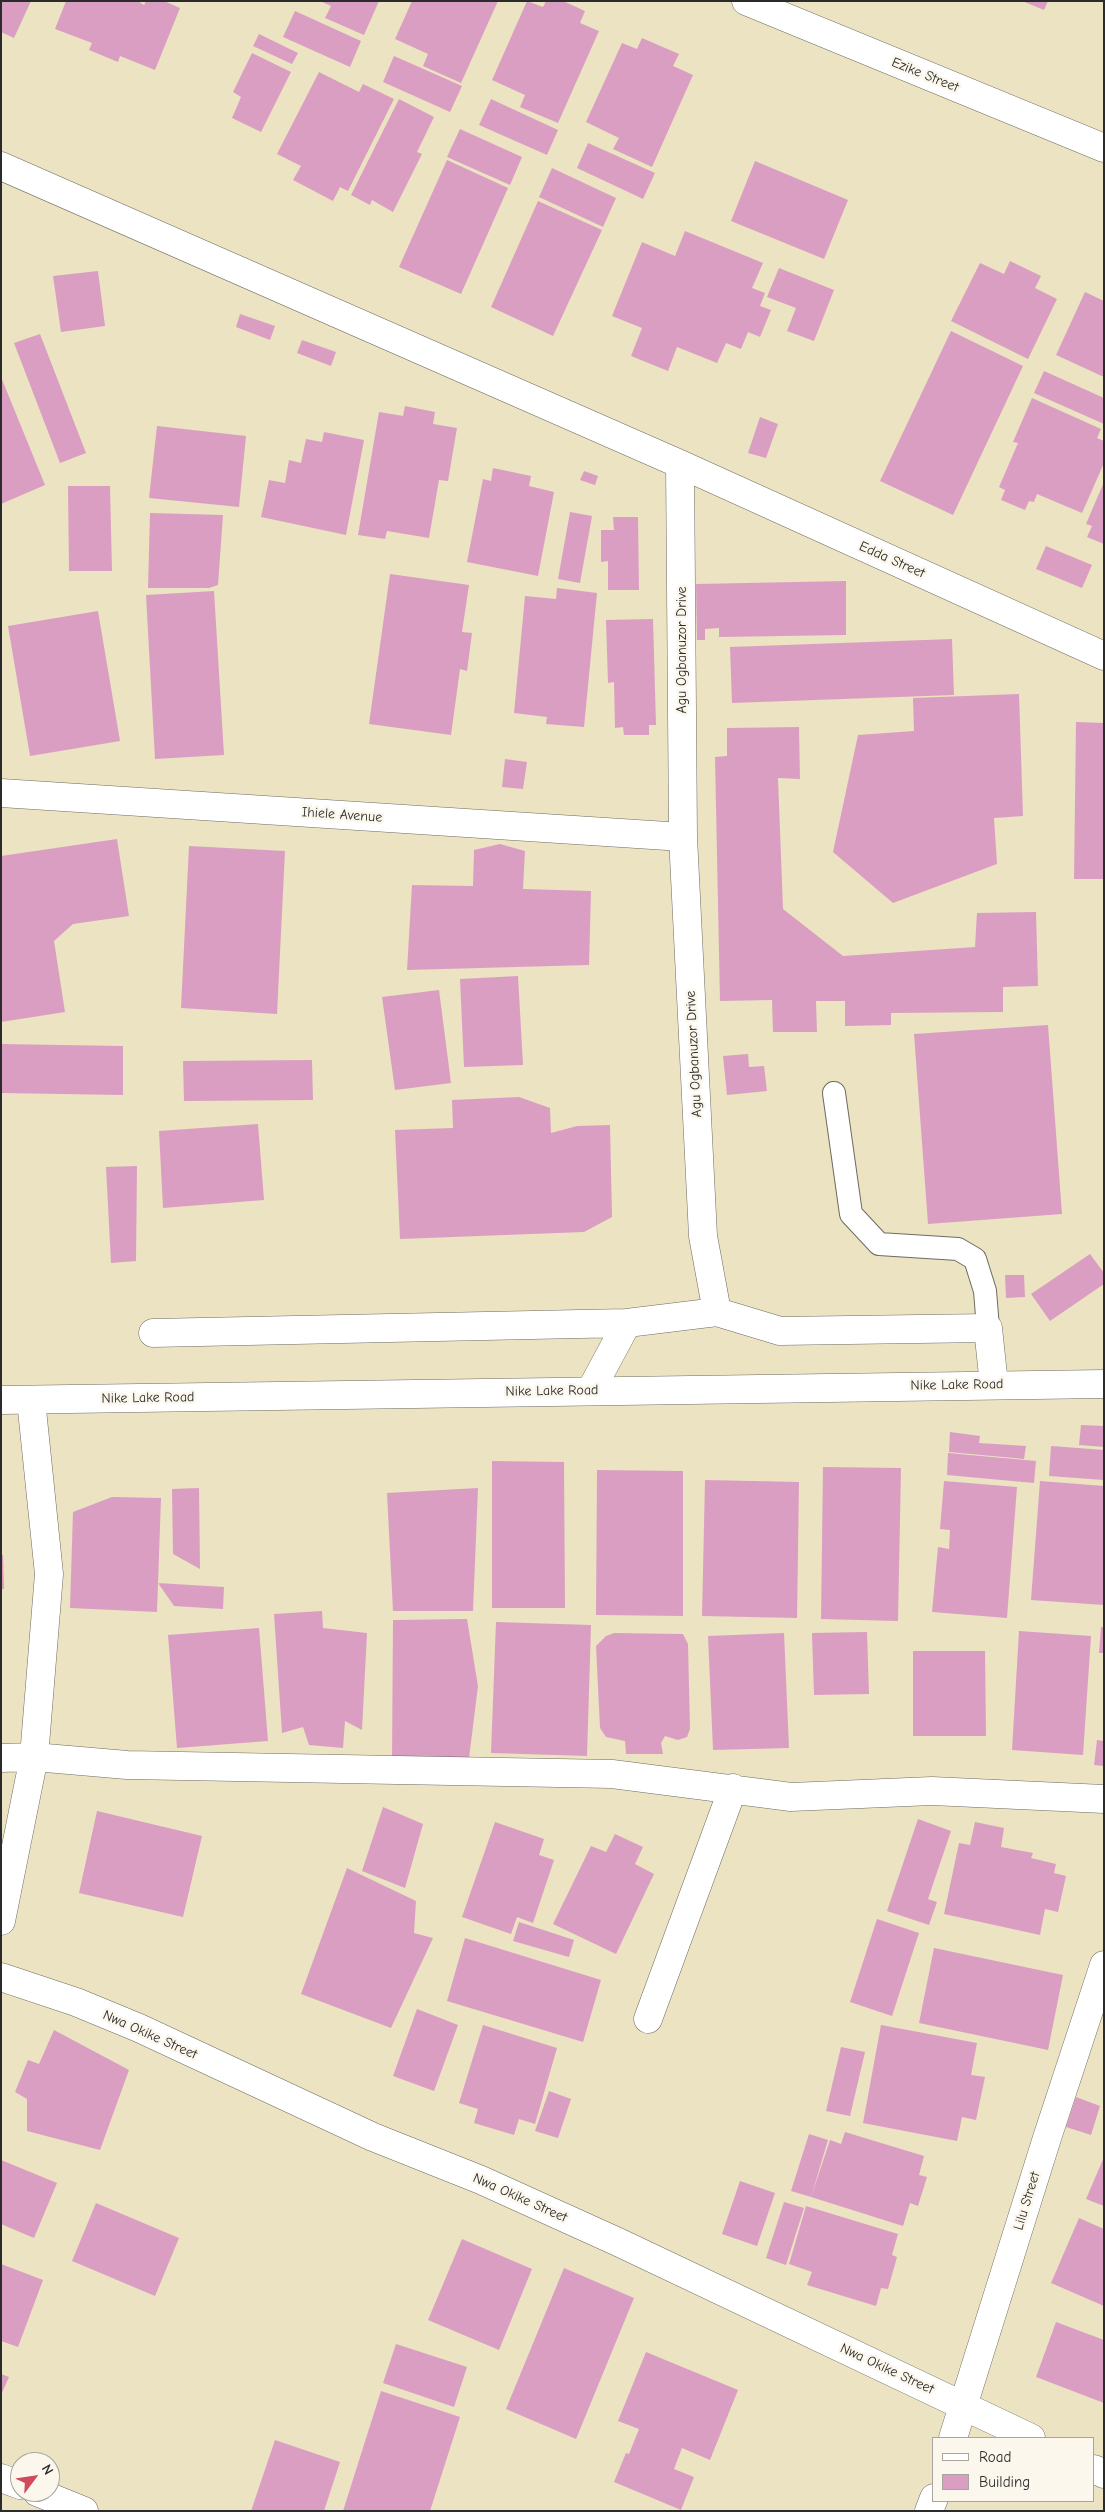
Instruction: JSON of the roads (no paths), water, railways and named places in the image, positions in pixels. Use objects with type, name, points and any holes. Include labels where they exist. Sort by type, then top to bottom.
[{"type":"street","name":"Ezike Street","points":[[746,1],[1104,148]]},
{"type":"street","name":"Edda Street","points":[[1,166],[680,464],[1104,656]]},
{"type":"street","name":"Agu Ogbanuzor Drive","points":[[680,464],[683,836],[703,1236],[717,1312]]},
{"type":"street","name":"Ihiele Avenue","points":[[1,793],[683,836]]},
{"type":"street","points":[[153,1333],[627,1323],[717,1312],[780,1331],[988,1328],[994,1385]]},
{"type":"street","points":[[591,1390],[627,1323]]},
{"type":"street","name":"Nike Lake Road","points":[[1,1400],[1104,1384]]},
{"type":"street","points":[[1,1921],[34,1757],[49,1574],[31,1400]]},
{"type":"street","points":[[1,1758],[34,1757],[127,1764],[612,1774],[734,1788],[791,1797],[932,1791],[1104,1799]]},
{"type":"street","points":[[648,2019],[734,1788]]},
{"type":"street","name":"Lilu Street","points":[[953,2437],[1047,2138],[1104,1965]]},
{"type":"street","name":"Nwa Okike Street","points":[[1,1977],[76,2002],[139,2028],[373,2137],[481,2180],[618,2242],[1029,2437]]},
{"type":"street","points":[[60,2501],[84,2511]]},
{"type":"lane","points":[[834,1092],[851,1214],[879,1244],[958,1249],[975,1260],[985,1291],[988,1328]]}]
